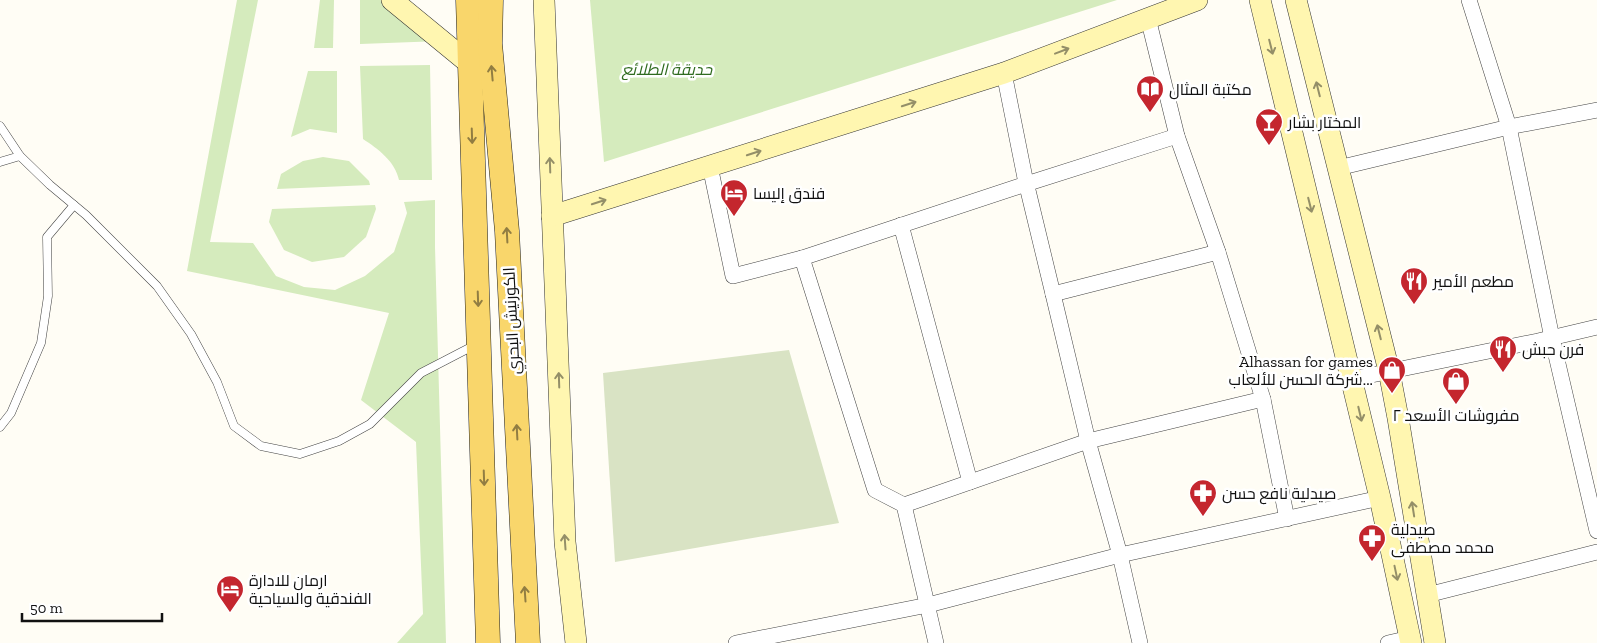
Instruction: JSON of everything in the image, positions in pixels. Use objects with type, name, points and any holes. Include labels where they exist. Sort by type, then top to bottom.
[{"type":"main road","name":"الكورنيش البحري","points":[[468,0],[488,643]]},
{"type":"main road","name":"الكورنيش البحري","points":[[492,0],[490,44],[507,231],[528,643]]},
{"type":"street","points":[[392,0],[470,64]]},
{"type":"street","points":[[544,0],[565,542],[576,643]]},
{"type":"street","points":[[552,216],[1004,74],[1197,0]]},
{"type":"street","points":[[1260,0],[1352,379],[1411,641],[1388,643]]},
{"type":"street","points":[[1296,0],[1389,371],[1435,643]]},
{"type":"street","points":[[1469,0],[1509,127],[1552,338],[1597,531]]},
{"type":"street","points":[[1148,18],[1177,136],[1218,252],[1263,399],[1288,519]]},
{"type":"street","points":[[1004,74],[1026,184],[1088,441],[1120,555],[1140,643]]},
{"type":"street","points":[[1338,168],[1509,127],[1597,110]]},
{"type":"street","points":[[710,166],[733,276],[802,258],[1177,136]]},
{"type":"street","points":[[901,225],[970,482]]},
{"type":"street","points":[[1053,294],[1218,252]]},
{"type":"street","points":[[802,258],[876,490],[904,505],[1088,441],[1263,399]]},
{"type":"street","points":[[1352,379],[1597,327]]},
{"type":"street","points":[[736,643],[928,604],[1120,555],[1380,498]]},
{"type":"street","points":[[904,505],[936,643]]},
{"type":"street","points":[[1427,595],[1597,552]]},
{"type":"lane","points":[[0,126],[20,156],[114,241],[157,286],[191,334],[217,382],[234,426],[261,446],[300,454],[339,441],[370,424],[421,373],[480,342]]},
{"type":"lane","points":[[0,162],[20,156]]},
{"type":"lane","points":[[0,427],[11,412],[41,343],[48,296],[47,237],[74,205]]},
{"type":"green space","points":[[237,0],[258,0],[210,242],[253,243],[276,276],[304,287],[335,290],[365,276],[394,252],[407,213],[404,202],[435,200],[446,643],[397,643],[423,614],[416,442],[361,400],[389,313],[187,271]]},
{"type":"green space","points":[[320,0],[334,0],[333,48],[314,48]]},
{"type":"green space","points":[[360,0],[392,0],[441,41],[360,44]]},
{"type":"green space","name":"حديقة الطلائع","points":[[590,0],[1117,0],[604,162]]},
{"type":"green space","points":[[430,65],[432,180],[399,180],[390,161],[363,139],[360,66]]},
{"type":"green space","points":[[308,71],[337,71],[337,133],[310,129],[291,137]]},
{"type":"green space","points":[[323,157],[349,161],[369,181],[370,185],[277,189],[281,174],[303,161]]},
{"type":"green space","points":[[375,205],[376,209],[366,237],[344,257],[312,262],[284,250],[269,222],[272,209]]},
{"type":"green space","points":[[789,350],[839,523],[615,562],[603,373]]},
{"type":"place","name":"مكتبة المثال","points":[[1150,113]]},
{"type":"place","name":"المختار بشار","points":[[1269,146]]},
{"type":"place","name":"فندق إليسا","points":[[734,217]]},
{"type":"place","name":"مطعم الأمير","points":[[1414,305]]},
{"type":"place","name":"فرن حبش","points":[[1503,373]]},
{"type":"place","name":"Alhassan for games شركة الحسن للألعاب...","points":[[1392,394]]},
{"type":"place","name":"مفروشات الأسعد ٢","points":[[1456,405]]},
{"type":"place","name":"صيدلية نافع حسن","points":[[1203,517]]},
{"type":"place","name":"صيدلية محمد مصطفى","points":[[1372,562]]},
{"type":"place","name":"ارمان للادارة الفندقية والسياحية","points":[[230,613]]}]
